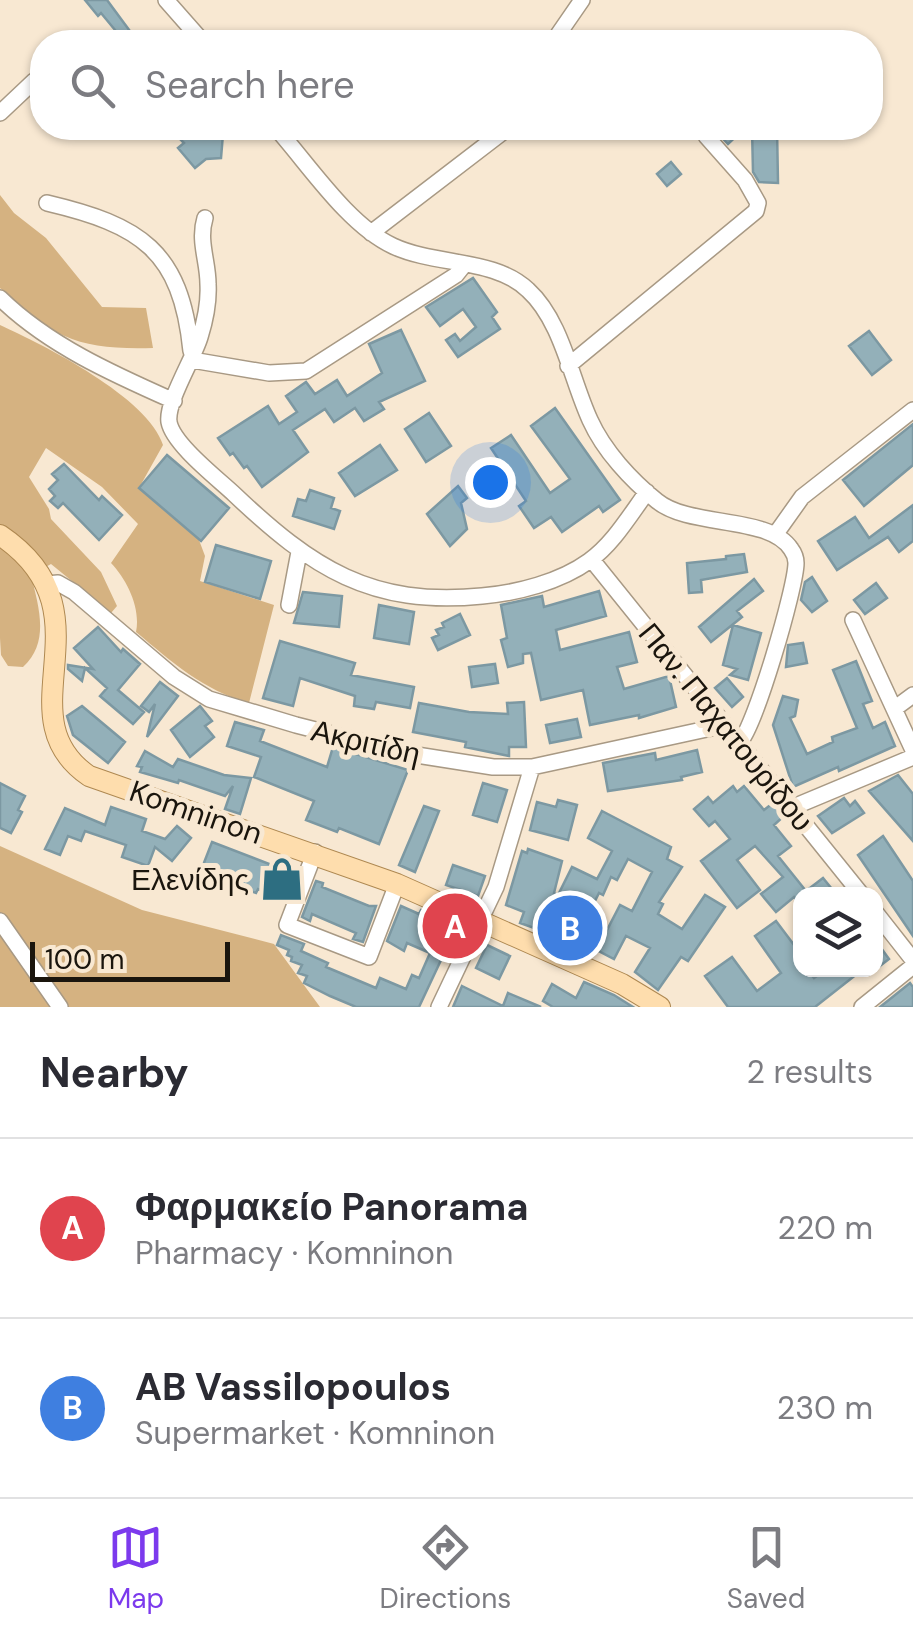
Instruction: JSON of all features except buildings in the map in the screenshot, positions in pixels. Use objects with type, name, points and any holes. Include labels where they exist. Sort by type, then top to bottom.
[{"type":"main road","points":[[0,534],[24,554],[46,584]]},
{"type":"main road","name":"Komninon","points":[[46,584],[53,622],[46,712],[51,738],[65,758],[89,776],[316,852],[397,884],[622,984],[660,1007]]},
{"type":"street","points":[[166,0],[192,30]]},
{"type":"street","points":[[561,30],[582,0]]},
{"type":"street","points":[[0,113],[30,85]]},
{"type":"street","points":[[287,140],[371,233],[408,252],[464,266],[495,269],[528,289],[548,318],[600,437],[659,503],[686,514],[776,535],[791,548],[795,569],[753,720],[739,743]]},
{"type":"street","points":[[371,233],[492,140]]},
{"type":"street","points":[[568,366],[756,211],[758,204],[745,180],[710,140]]},
{"type":"street","points":[[47,203],[134,231],[160,254],[188,317],[192,360]]},
{"type":"street","points":[[205,218],[201,236],[208,298],[170,423],[184,445],[299,552],[326,569],[373,590],[444,600],[520,590],[592,560],[647,492]]},
{"type":"street","points":[[192,360],[270,373],[306,371],[456,275],[464,266]]},
{"type":"street","points":[[0,298],[24,321],[73,352],[174,402]]},
{"type":"street","points":[[776,535],[802,497],[913,410]]},
{"type":"street","points":[[288,606],[299,552]]},
{"type":"street","name":"Παν. Παχατουρίδου","points":[[592,560],[855,887]]},
{"type":"street","name":"Ακριτίδη","points":[[46,584],[58,583],[74,592],[174,676],[220,703],[398,751],[493,767],[532,767],[725,725]]},
{"type":"street","points":[[792,808],[913,754],[853,620]]},
{"type":"street","points":[[894,709],[913,696]]},
{"type":"street","points":[[439,1007],[496,886],[532,767]]},
{"type":"street","points":[[316,852],[287,925],[369,958],[397,884]]},
{"type":"street","points":[[0,922],[60,1007]]},
{"type":"street","points":[[862,1007],[913,963],[883,922]]},
{"type":"shaded area","points":[[0,195],[14,213],[46,238],[102,307],[146,308],[153,348],[106,347],[69,338],[36,319],[0,288]]},
{"type":"shaded area","points":[[0,325],[93,375],[138,409],[163,445],[139,488],[199,540],[205,556],[200,581],[274,605],[249,703],[203,683],[136,632],[131,595],[111,563],[138,524],[102,487],[46,448],[29,477],[51,519],[101,572],[117,606],[111,613],[51,564],[31,575],[40,636],[23,667],[8,666],[1,655],[0,638]]},
{"type":"shaded area","points":[[0,846],[142,910],[274,944],[320,1007],[0,1007]]},
{"type":"place","name":"Ελενίδης","points":[[282,879]]},
{"type":"place","name":"Φαρμακείο Panorama","points":[[455,926]]},
{"type":"place","name":"AB Vassilopoulos","points":[[570,928]]}]
